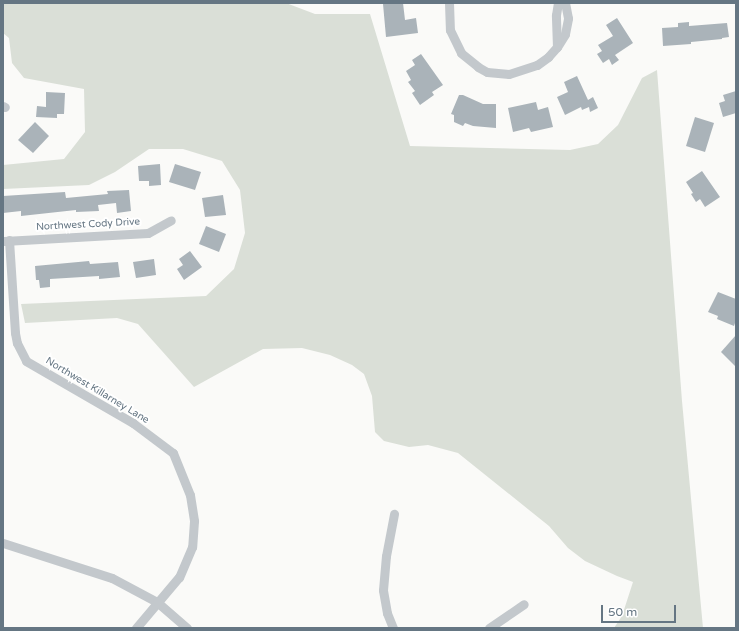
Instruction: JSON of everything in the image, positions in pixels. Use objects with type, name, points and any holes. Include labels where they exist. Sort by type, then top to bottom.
[{"type":"street","points":[[448,3],[450,30],[455,43],[469,61],[487,72],[509,74],[520,72],[537,65],[548,57],[557,47],[565,34],[568,18],[565,3]]},
{"type":"street","points":[[557,47],[556,15],[558,3]]},
{"type":"street","name":"Northwest Cody Drive","points":[[6,241],[148,233],[171,220]]},
{"type":"street","name":"Northwest Killarney Lane","points":[[6,241],[15,333],[26,361],[133,422],[173,453],[190,495],[194,521],[192,547],[179,577],[136,628]]},
{"type":"street","points":[[393,628],[386,613],[383,590],[386,556],[394,514]]},
{"type":"street","points":[[3,543],[112,578],[157,602],[187,628]]},
{"type":"street","points":[[489,628],[524,604]]},
{"type":"shaded area","points":[[3,3],[286,3],[315,14],[370,14],[410,146],[570,150],[598,144],[618,125],[642,78],[657,70],[682,401],[703,628],[614,628],[622,616],[633,582],[585,561],[568,548],[549,526],[458,453],[428,445],[409,447],[384,441],[375,432],[372,396],[364,374],[352,365],[330,355],[302,348],[263,349],[194,387],[138,324],[117,318],[25,323],[21,304],[206,296],[234,269],[245,233],[240,190],[222,161],[183,149],[149,149],[115,172],[89,185],[3,189],[3,165],[64,159],[85,132],[84,89],[24,78],[12,63],[9,38],[3,33]]},
{"type":"building","points":[[403,3],[405,20],[416,18],[418,33],[386,37],[383,4]]},
{"type":"building","points":[[617,18],[633,43],[615,55],[619,60],[612,65],[609,59],[603,63],[597,54],[602,51],[598,45],[613,36],[606,25]]},
{"type":"building","points":[[689,22],[689,26],[727,23],[729,37],[691,42],[691,44],[663,46],[662,28],[678,27],[678,23]]},
{"type":"building","points":[[421,54],[443,85],[432,92],[434,95],[420,105],[412,93],[415,91],[408,82],[411,80],[406,71],[415,65],[412,60]]},
{"type":"building","points":[[577,76],[588,100],[593,97],[598,108],[590,112],[589,107],[582,110],[581,107],[565,115],[557,97],[568,92],[564,82]]},
{"type":"building","points":[[736,91],[736,113],[723,117],[719,103],[725,101],[723,95]]},
{"type":"building","points":[[46,92],[65,93],[64,114],[57,114],[57,118],[36,117],[37,106],[46,107]]},
{"type":"building","points":[[459,95],[463,95],[483,104],[496,104],[496,128],[473,126],[465,123],[463,126],[454,122],[454,115],[451,114]]},
{"type":"building","points":[[536,102],[538,110],[548,107],[553,127],[531,132],[529,128],[513,132],[508,108]]},
{"type":"building","points":[[695,117],[714,123],[705,152],[686,146]]},
{"type":"building","points":[[35,122],[49,136],[33,153],[18,140]]},
{"type":"building","points":[[160,164],[161,185],[149,186],[149,181],[139,181],[138,166]]},
{"type":"building","points":[[175,164],[201,172],[195,190],[169,182]]},
{"type":"building","points":[[702,171],[720,197],[705,207],[700,199],[696,202],[691,194],[693,193],[686,182]]},
{"type":"building","points":[[129,190],[131,211],[117,213],[116,203],[98,205],[99,211],[76,212],[76,210],[21,216],[21,211],[3,213],[3,196],[65,192],[66,198],[108,194],[107,191]]},
{"type":"building","points":[[223,195],[226,215],[205,217],[202,198]]},
{"type":"building","points":[[206,226],[226,234],[219,252],[199,244]]},
{"type":"building","points":[[190,251],[202,267],[184,280],[177,269],[183,265],[179,259]]},
{"type":"building","points":[[154,259],[156,275],[136,278],[133,262]]},
{"type":"building","points":[[89,261],[90,264],[118,262],[120,277],[99,279],[99,276],[50,279],[50,287],[40,288],[39,280],[36,280],[35,266]]},
{"type":"building","points":[[718,292],[736,299],[736,320],[734,326],[717,319],[718,316],[708,312]]},
{"type":"building","points":[[736,335],[736,367],[721,352]]}]
